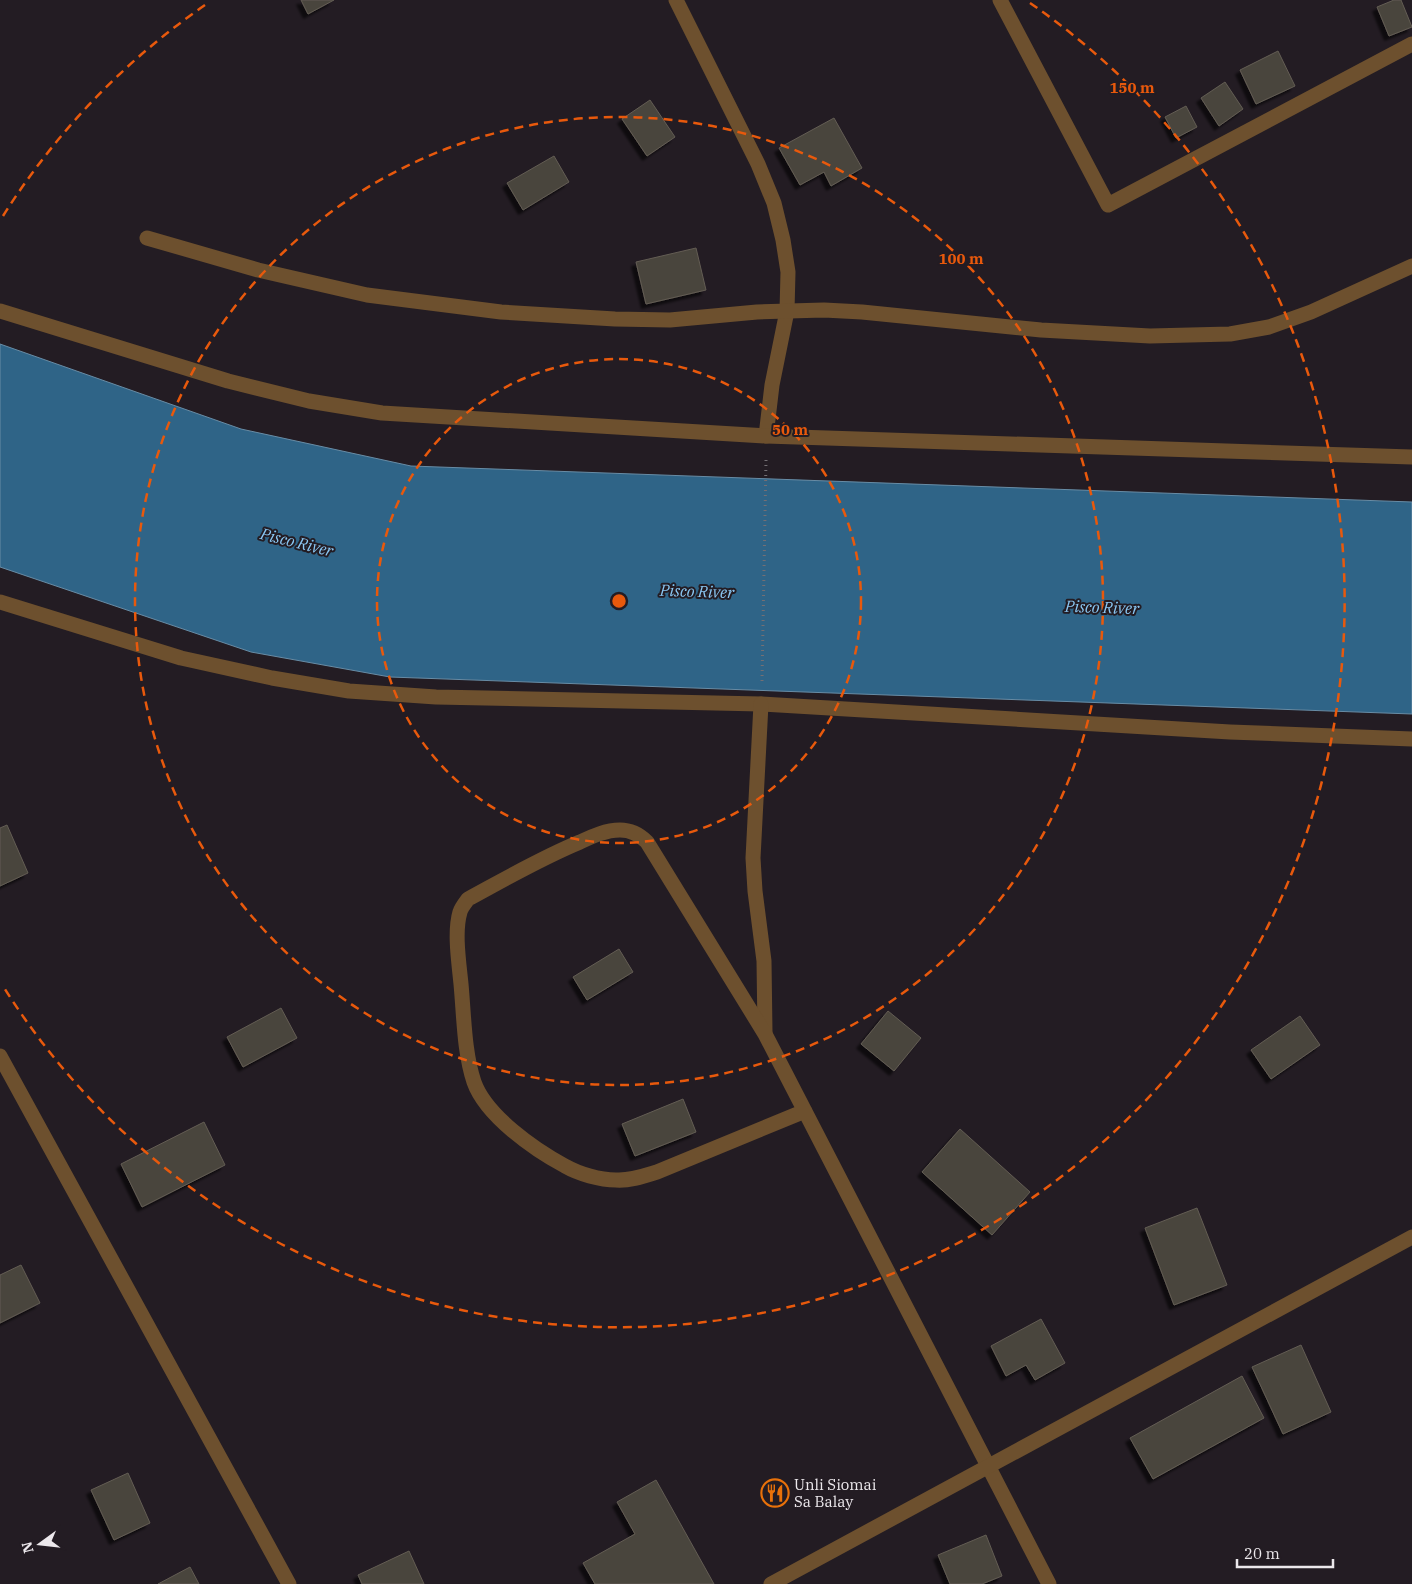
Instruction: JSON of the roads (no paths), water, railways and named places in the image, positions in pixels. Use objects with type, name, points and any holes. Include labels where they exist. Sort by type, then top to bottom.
[{"type":"street","points":[[676,0],[754,156],[774,203],[784,240],[788,272],[788,311],[772,385],[766,436]]},
{"type":"street","points":[[1000,0],[1108,205],[1412,44]]},
{"type":"street","points":[[147,238],[258,270],[367,295],[501,312],[615,319],[670,320],[788,311],[862,312],[1041,330],[1150,336],[1230,334],[1269,327],[1311,312],[1412,266]]},
{"type":"street","points":[[0,311],[228,381],[309,401],[382,413],[766,436],[1412,457]]},
{"type":"street","points":[[0,602],[181,658],[272,678],[349,691],[436,697],[761,704],[1230,732],[1412,739]]},
{"type":"street","points":[[761,704],[753,858],[755,891],[764,961],[765,1034]]},
{"type":"street","points":[[805,1111],[657,1172],[637,1178],[617,1180],[594,1176],[567,1167],[539,1150],[508,1126],[486,1103],[475,1084],[469,1062],[458,955],[460,911],[468,899],[547,855],[603,832],[631,830],[641,835],[765,1034],[805,1111],[989,1466],[1049,1584]]},
{"type":"street","points":[[0,1056],[289,1584]]},
{"type":"street","points":[[771,1584],[1412,1237]]},
{"type":"water","name":"Pisco River","points":[[0,344],[241,429],[411,466],[1412,502],[1412,714],[390,677],[251,652],[0,567]]},
{"type":"place","name":"Unli Siomai Sa Balay","points":[[775,1493]]}]
